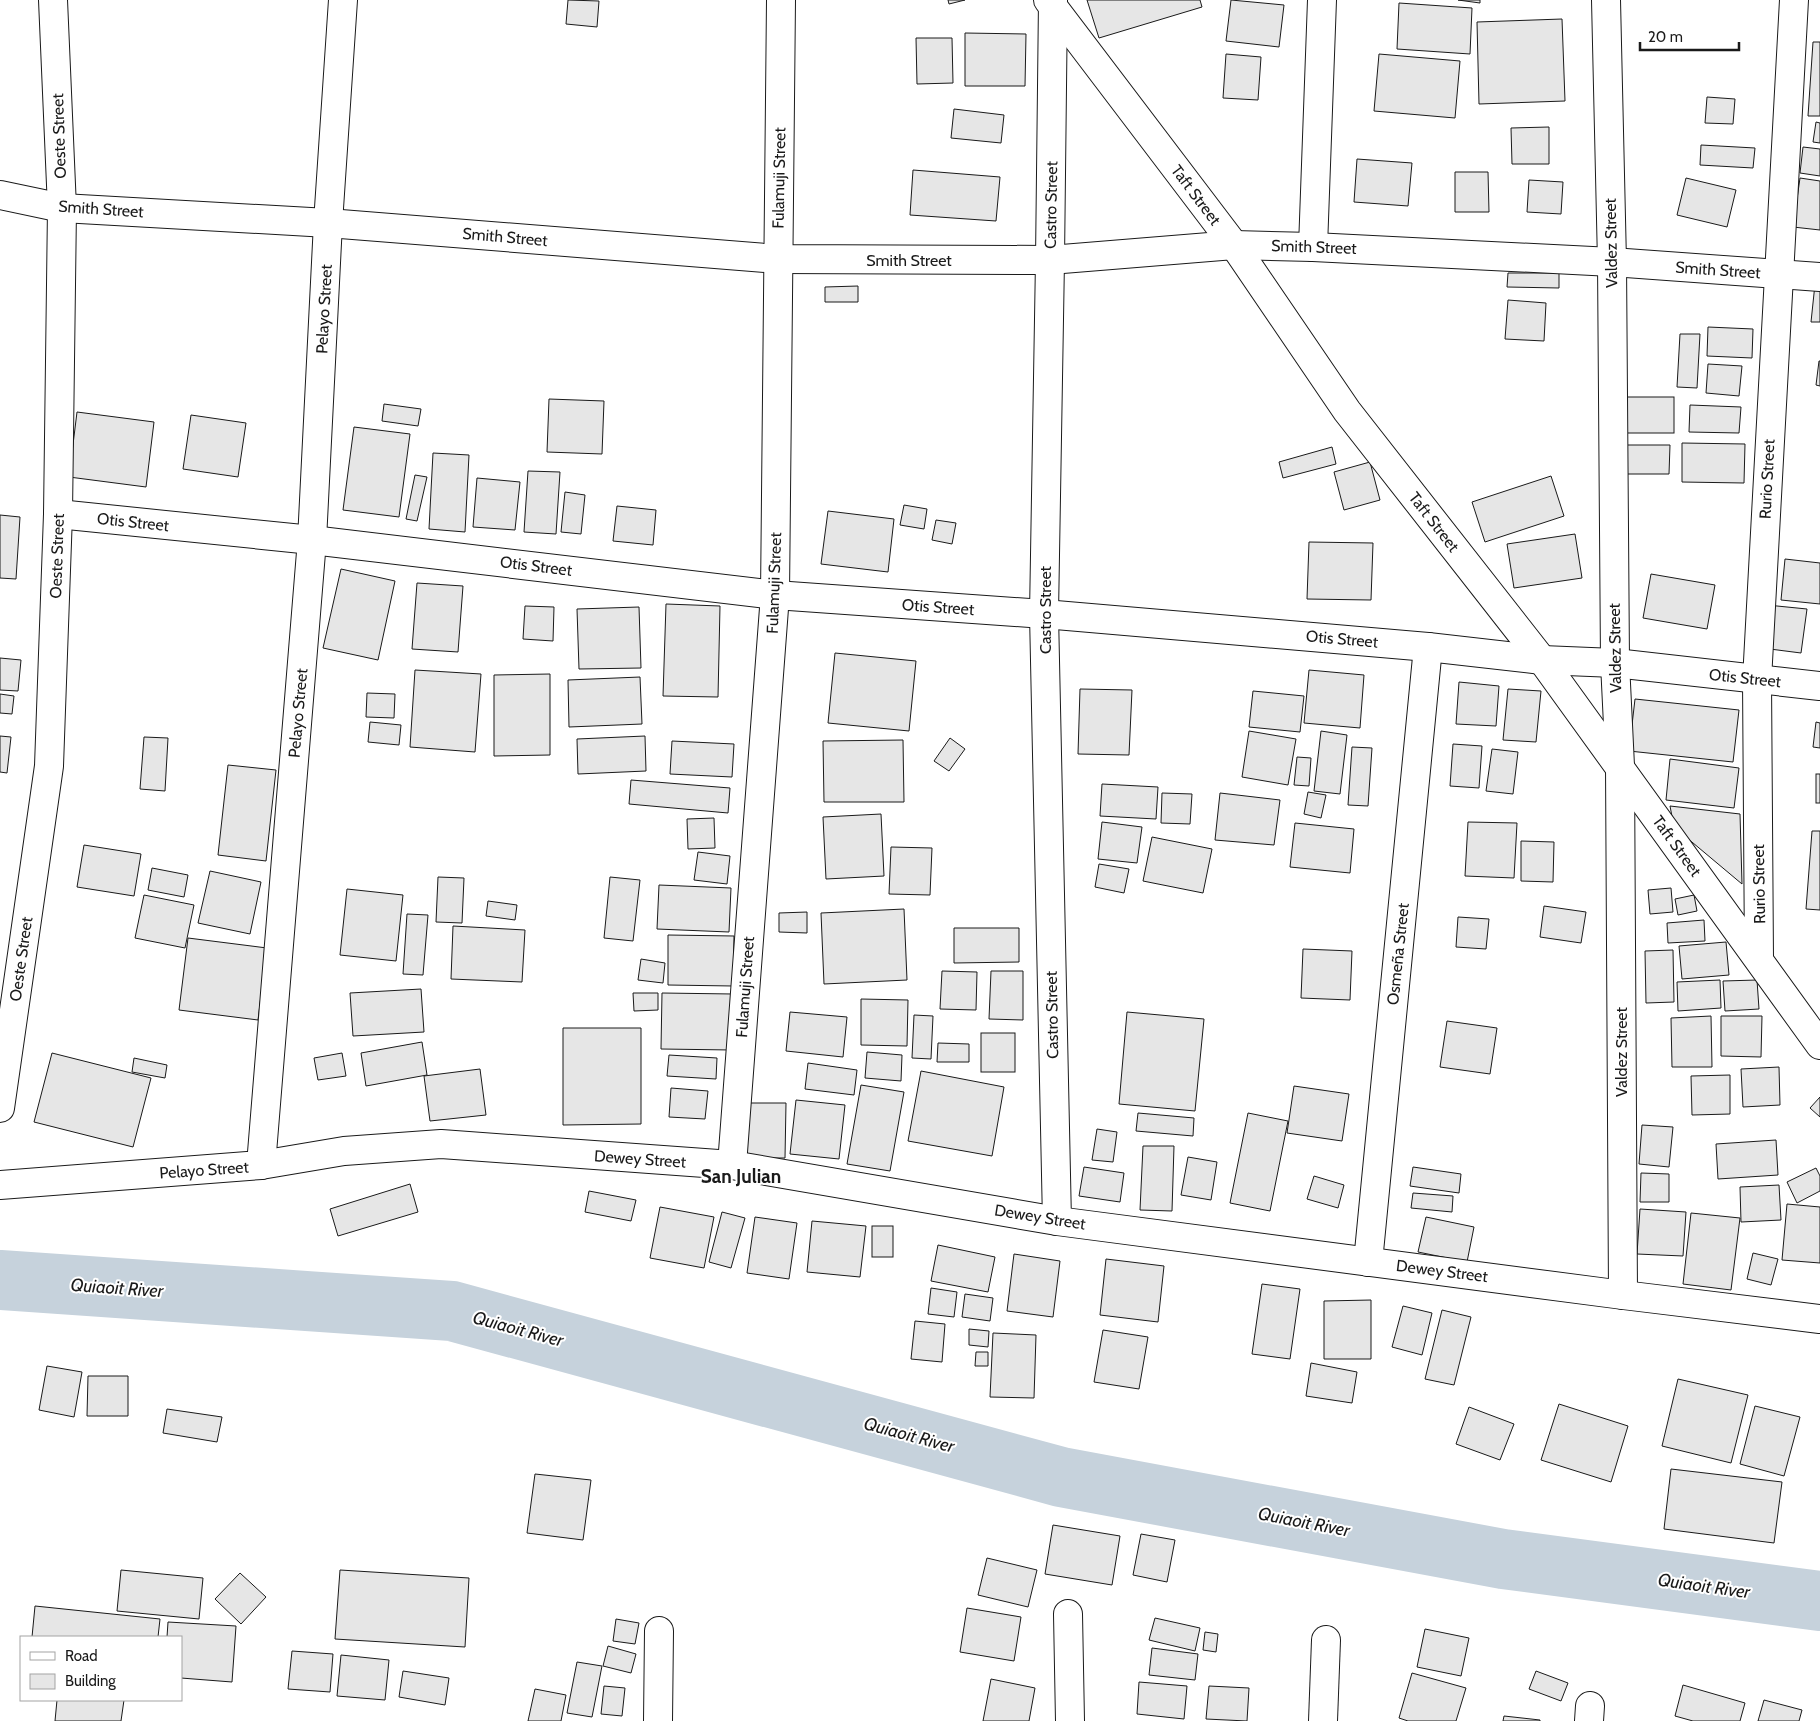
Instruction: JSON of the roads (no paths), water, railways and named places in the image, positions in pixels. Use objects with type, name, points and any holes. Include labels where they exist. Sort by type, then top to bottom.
[{"type":"street","name":"Oeste Street","points":[[0,1108],[49,766],[58,514],[62,208],[53,0]]},
{"type":"street","name":"Pelayo Street","points":[[0,1185],[261,1165],[312,540],[328,223],[343,0]]},
{"type":"street","name":"Fulamuji Street","points":[[732,1165],[775,595],[781,0]]},
{"type":"street","points":[[1312,247],[1322,0]]},
{"type":"street","name":"Valdez Street","points":[[1606,0],[1612,262],[1615,663],[1620,766],[1623,1295]]},
{"type":"street","name":"Rurio Street","points":[[1759,959],[1757,680],[1794,0]]},
{"type":"street","name":"Taft Street","points":[[1051,2],[1234,245],[1347,411],[1542,660],[1820,1044]]},
{"type":"street","name":"Castro Street","points":[[1051,2],[1050,260],[1044,614],[1057,1221]]},
{"type":"street","name":"Smith Street","points":[[0,195],[62,208],[328,223],[778,259],[1050,260],[1234,245],[1312,247],[1612,262],[1820,277]]},
{"type":"street","name":"Otis Street","points":[[58,514],[312,540],[775,595],[1044,614],[1428,647],[1542,660],[1615,663],[1820,686]]},
{"type":"street","name":"Osmeña Street","points":[[1368,1262],[1428,647]]},
{"type":"street","name":"Dewey Street","points":[[261,1165],[344,1151],[441,1144],[732,1165],[1057,1221],[1820,1319]]},
{"type":"street","points":[[1068,1614],[1070,1721]]},
{"type":"street","points":[[658,1721],[659,1630]]},
{"type":"street","points":[[1324,1721],[1326,1640]]},
{"type":"waterway","name":"Quiaoit River","points":[[0,1280],[452,1311],[1061,1477],[1503,1559],[1820,1601]]},
{"type":"district","name":"San Julian","points":[[741,1176]]}]
